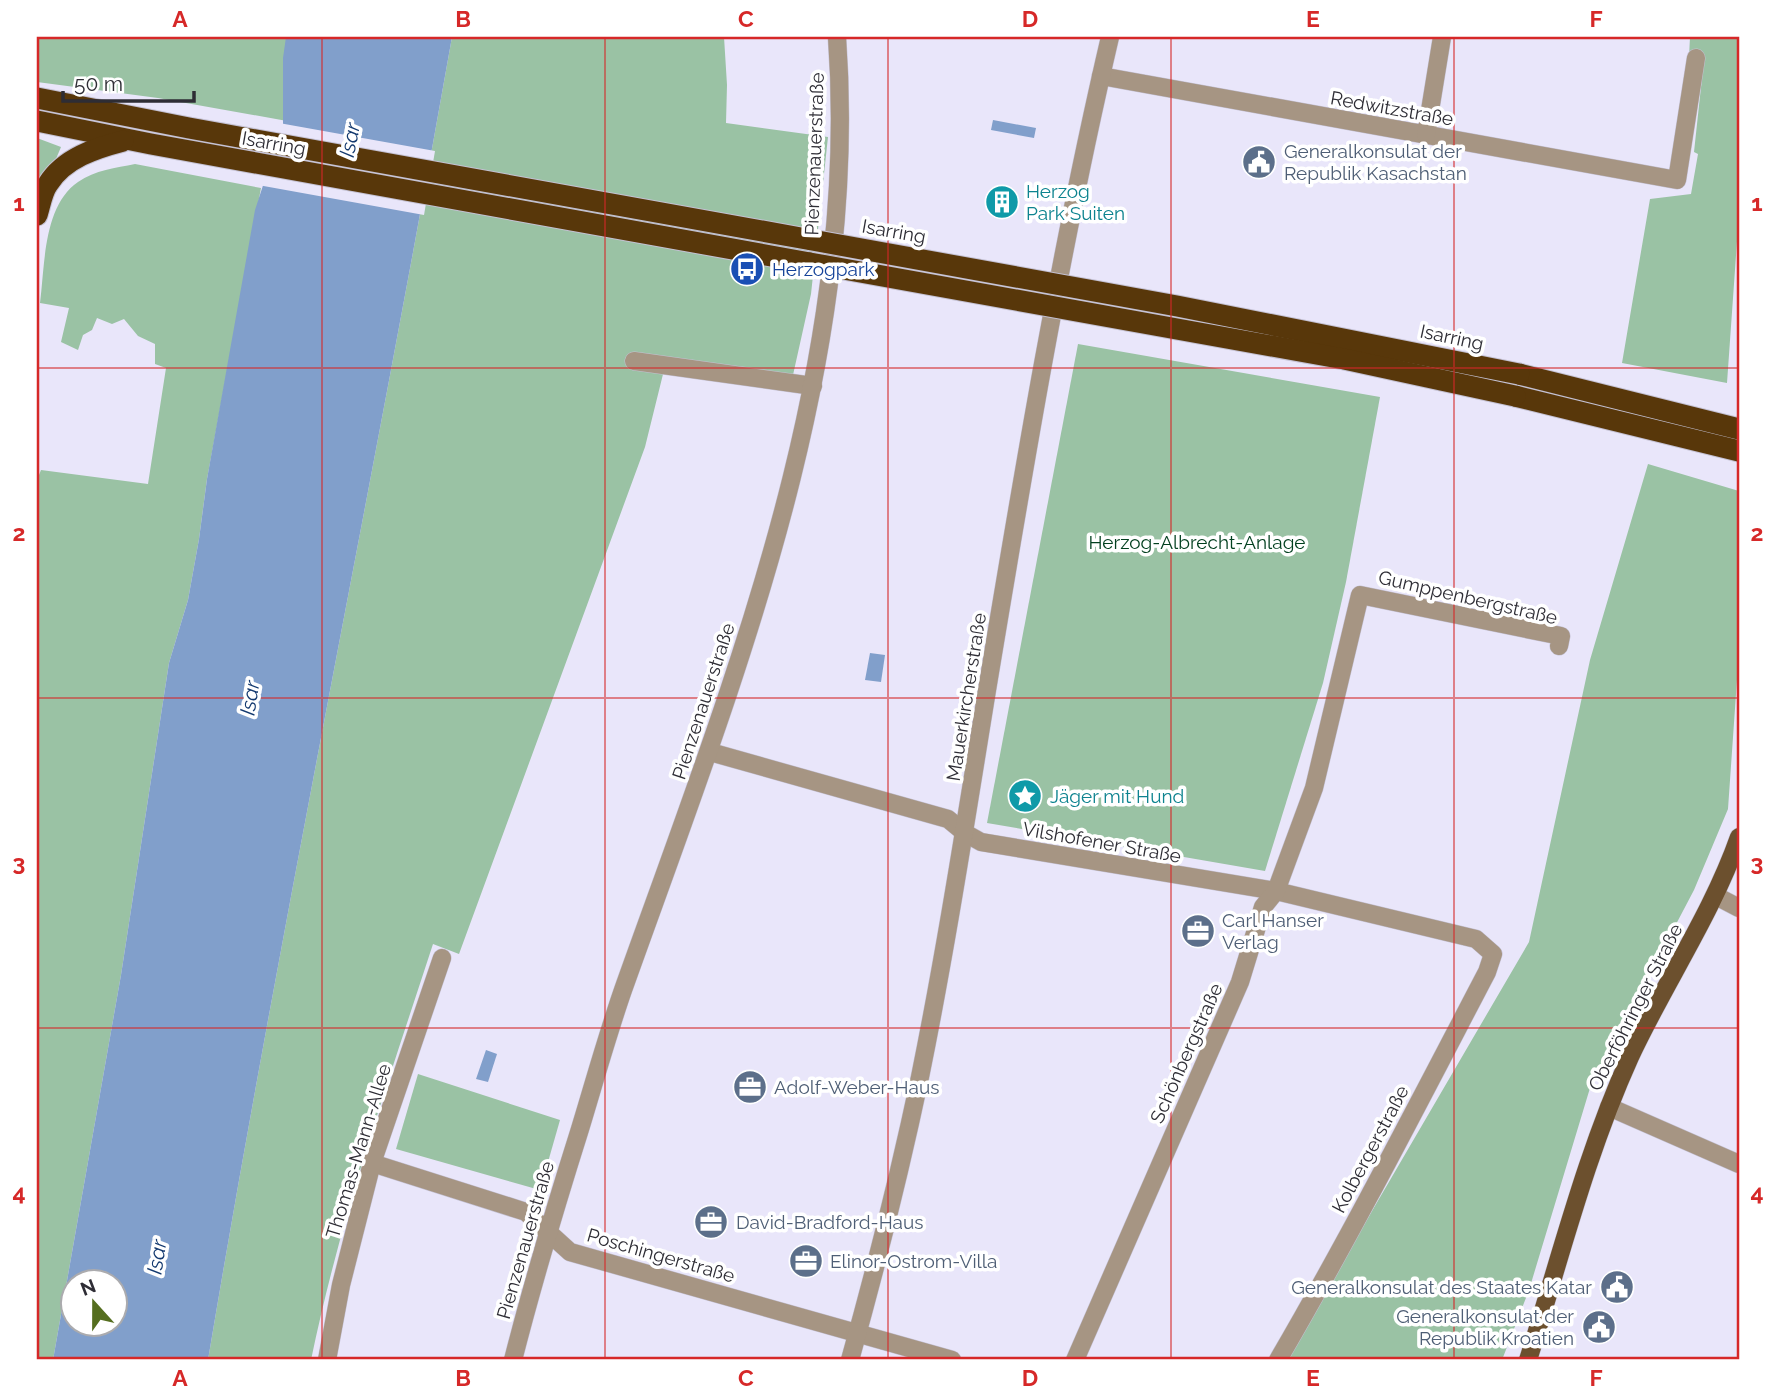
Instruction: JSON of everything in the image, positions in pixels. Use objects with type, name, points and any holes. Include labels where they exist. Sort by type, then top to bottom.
[{"type":"highway","name":"Isarring","points":[[37,97],[155,122],[1177,306],[1519,374],[1739,429]]},
{"type":"highway","name":"Isarring","points":[[37,121],[129,140],[1344,359],[1515,396],[1739,451]]},
{"type":"highway","points":[[37,215],[48,184],[71,161],[97,147],[129,140]]},
{"type":"main road","name":"Oberföhringer Straße","points":[[1528,1360],[1609,1107],[1657,1003],[1716,896],[1739,836]]},
{"type":"street","name":"Pienzenauerstraße","points":[[513,1360],[548,1232],[621,995],[710,752],[783,518],[813,386],[829,286],[840,77],[837,37]]},
{"type":"street","name":"Mauerkircherstraße","points":[[850,1360],[876,1266],[920,1077],[965,833],[1031,432],[1110,37]]},
{"type":"street","points":[[1426,135],[1442,37]]},
{"type":"street","name":"Redwitzstraße","points":[[1101,76],[1677,180],[1696,58]]},
{"type":"street","points":[[634,361],[813,386]]},
{"type":"street","name":"Gumppenbergstraße","points":[[1360,595],[1561,636],[1559,646]]},
{"type":"street","name":"Schönbergstraße","points":[[1075,1360],[1240,982],[1263,907],[1276,891],[1314,788],[1360,595]]},
{"type":"street","name":"Vilshofener Straße","points":[[710,752],[948,819],[981,842],[1276,891],[1476,939],[1493,954]]},
{"type":"street","points":[[1716,896],[1739,908]]},
{"type":"street","name":"Kolbergerstraße","points":[[1278,1360],[1396,1146],[1493,954]]},
{"type":"street","name":"Thomas-Mann-Allee","points":[[327,1360],[341,1285],[372,1163],[442,958]]},
{"type":"street","points":[[1609,1107],[1739,1164]]},
{"type":"street","name":"Poschingerstraße","points":[[372,1163],[526,1212],[570,1252],[952,1360]]},
{"type":"green space","points":[[37,37],[301,37],[287,121],[158,98],[37,82]]},
{"type":"green space","points":[[452,37],[724,37],[726,123],[828,137],[811,294],[793,375],[667,358],[645,447],[459,954],[433,944],[350,1203],[311,1360],[208,1360],[266,1029]]},
{"type":"green space","points":[[1690,37],[1739,37],[1739,213],[1727,383],[1622,363],[1650,199],[1691,194],[1698,154],[1694,152],[1704,59],[1689,57]]},
{"type":"green space","points":[[37,138],[61,147],[53,166],[37,188]]},
{"type":"green space","points":[[135,164],[261,188],[207,479],[188,600],[169,663],[121,975],[69,1268],[60,1268],[60,1320],[53,1360],[37,1360],[37,480],[41,470],[148,484],[166,368],[155,364],[155,344],[138,336],[124,319],[112,324],[97,318],[92,330],[83,335],[78,350],[61,342],[69,308],[40,303],[48,237],[58,206],[78,182],[106,170]]},
{"type":"green space","name":"Herzog-Albrecht-Anlage","points":[[1078,344],[1380,397],[1346,582],[1323,683],[1265,871],[987,823]]},
{"type":"green space","points":[[1648,464],[1739,491],[1739,651],[1728,809],[1694,890],[1590,1088],[1529,1290],[1502,1360],[1285,1360],[1529,942],[1590,660]]},
{"type":"green space","points":[[418,1074],[560,1120],[540,1190],[396,1149]]},
{"type":"water","name":"Isar","points":[[286,37],[452,37],[266,1029],[208,1360],[53,1360],[60,1320],[60,1338],[130,1338],[130,1268],[69,1268],[121,975],[169,663],[188,600],[255,210],[283,124],[283,58]]},
{"type":"water","points":[[993,120],[1036,128],[1034,138],[991,130]]},
{"type":"water","points":[[870,653],[885,655],[881,682],[865,680]]},
{"type":"water","points":[[486,1050],[497,1054],[488,1082],[476,1079]]},
{"type":"pier","points":[[279,123],[435,151],[424,215],[258,185]]},
{"type":"place","name":"Generalkonsulat der Republik Kasachstan","points":[[1259,162]]},
{"type":"place","name":"Herzog Park Suiten","points":[[1002,202]]},
{"type":"place","name":"Herzogpark","points":[[747,269]]},
{"type":"place","name":"Jäger mit Hund","points":[[1025,796]]},
{"type":"place","name":"Carl Hanser Verlag","points":[[1198,931]]},
{"type":"place","name":"Adolf-Weber-Haus","points":[[750,1087]]},
{"type":"place","name":"David-Bradford-Haus","points":[[711,1222]]},
{"type":"place","name":"Elinor-Ostrom-Villa","points":[[806,1261]]},
{"type":"place","name":"Generalkonsulat des Staates Katar","points":[[1617,1287]]},
{"type":"place","name":"Generalkonsulat der Republik Kroatien","points":[[1599,1327]]}]
